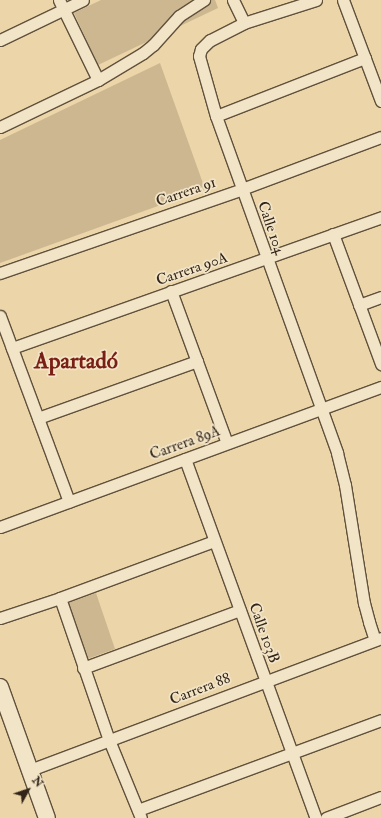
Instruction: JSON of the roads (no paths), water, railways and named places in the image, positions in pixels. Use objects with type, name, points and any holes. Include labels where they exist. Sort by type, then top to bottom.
[{"type":"street","points":[[0,40],[61,5],[83,0]]},
{"type":"street","points":[[0,127],[98,80],[143,53],[179,16],[204,0]]},
{"type":"street","points":[[235,0],[244,23],[316,0]]},
{"type":"street","points":[[343,0],[381,101]]},
{"type":"street","points":[[61,5],[98,80]]},
{"type":"street","name":"Calle 104","points":[[244,23],[210,40],[200,49],[199,56],[216,116],[266,259],[322,408],[345,485],[357,566],[369,622],[378,639]]},
{"type":"street","points":[[216,116],[365,58]]},
{"type":"street","name":"Carrera 91","points":[[0,272],[242,189],[381,137]]},
{"type":"street","name":"Carrera 90A","points":[[12,348],[381,217]]},
{"type":"street","points":[[333,234],[381,364]]},
{"type":"street","points":[[171,291],[227,443]]},
{"type":"street","points":[[359,305],[381,297]]},
{"type":"street","points":[[0,316],[69,502]]},
{"type":"street","points":[[38,418],[197,361]]},
{"type":"street","name":"Carrera 89A","points":[[0,527],[381,387]]},
{"type":"street","name":"Calle 103B","points":[[185,459],[316,818]]},
{"type":"street","points":[[0,618],[60,598],[214,541]]},
{"type":"street","points":[[60,598],[109,740],[139,814],[381,720]]},
{"type":"street","points":[[83,668],[240,610]]},
{"type":"street","name":"Carrera 88","points":[[30,770],[378,639]]},
{"type":"street","points":[[0,687],[47,818]]},
{"type":"street","points":[[326,818],[381,798]]},
{"type":"district","name":"Apartadó","points":[[76,361]]}]
